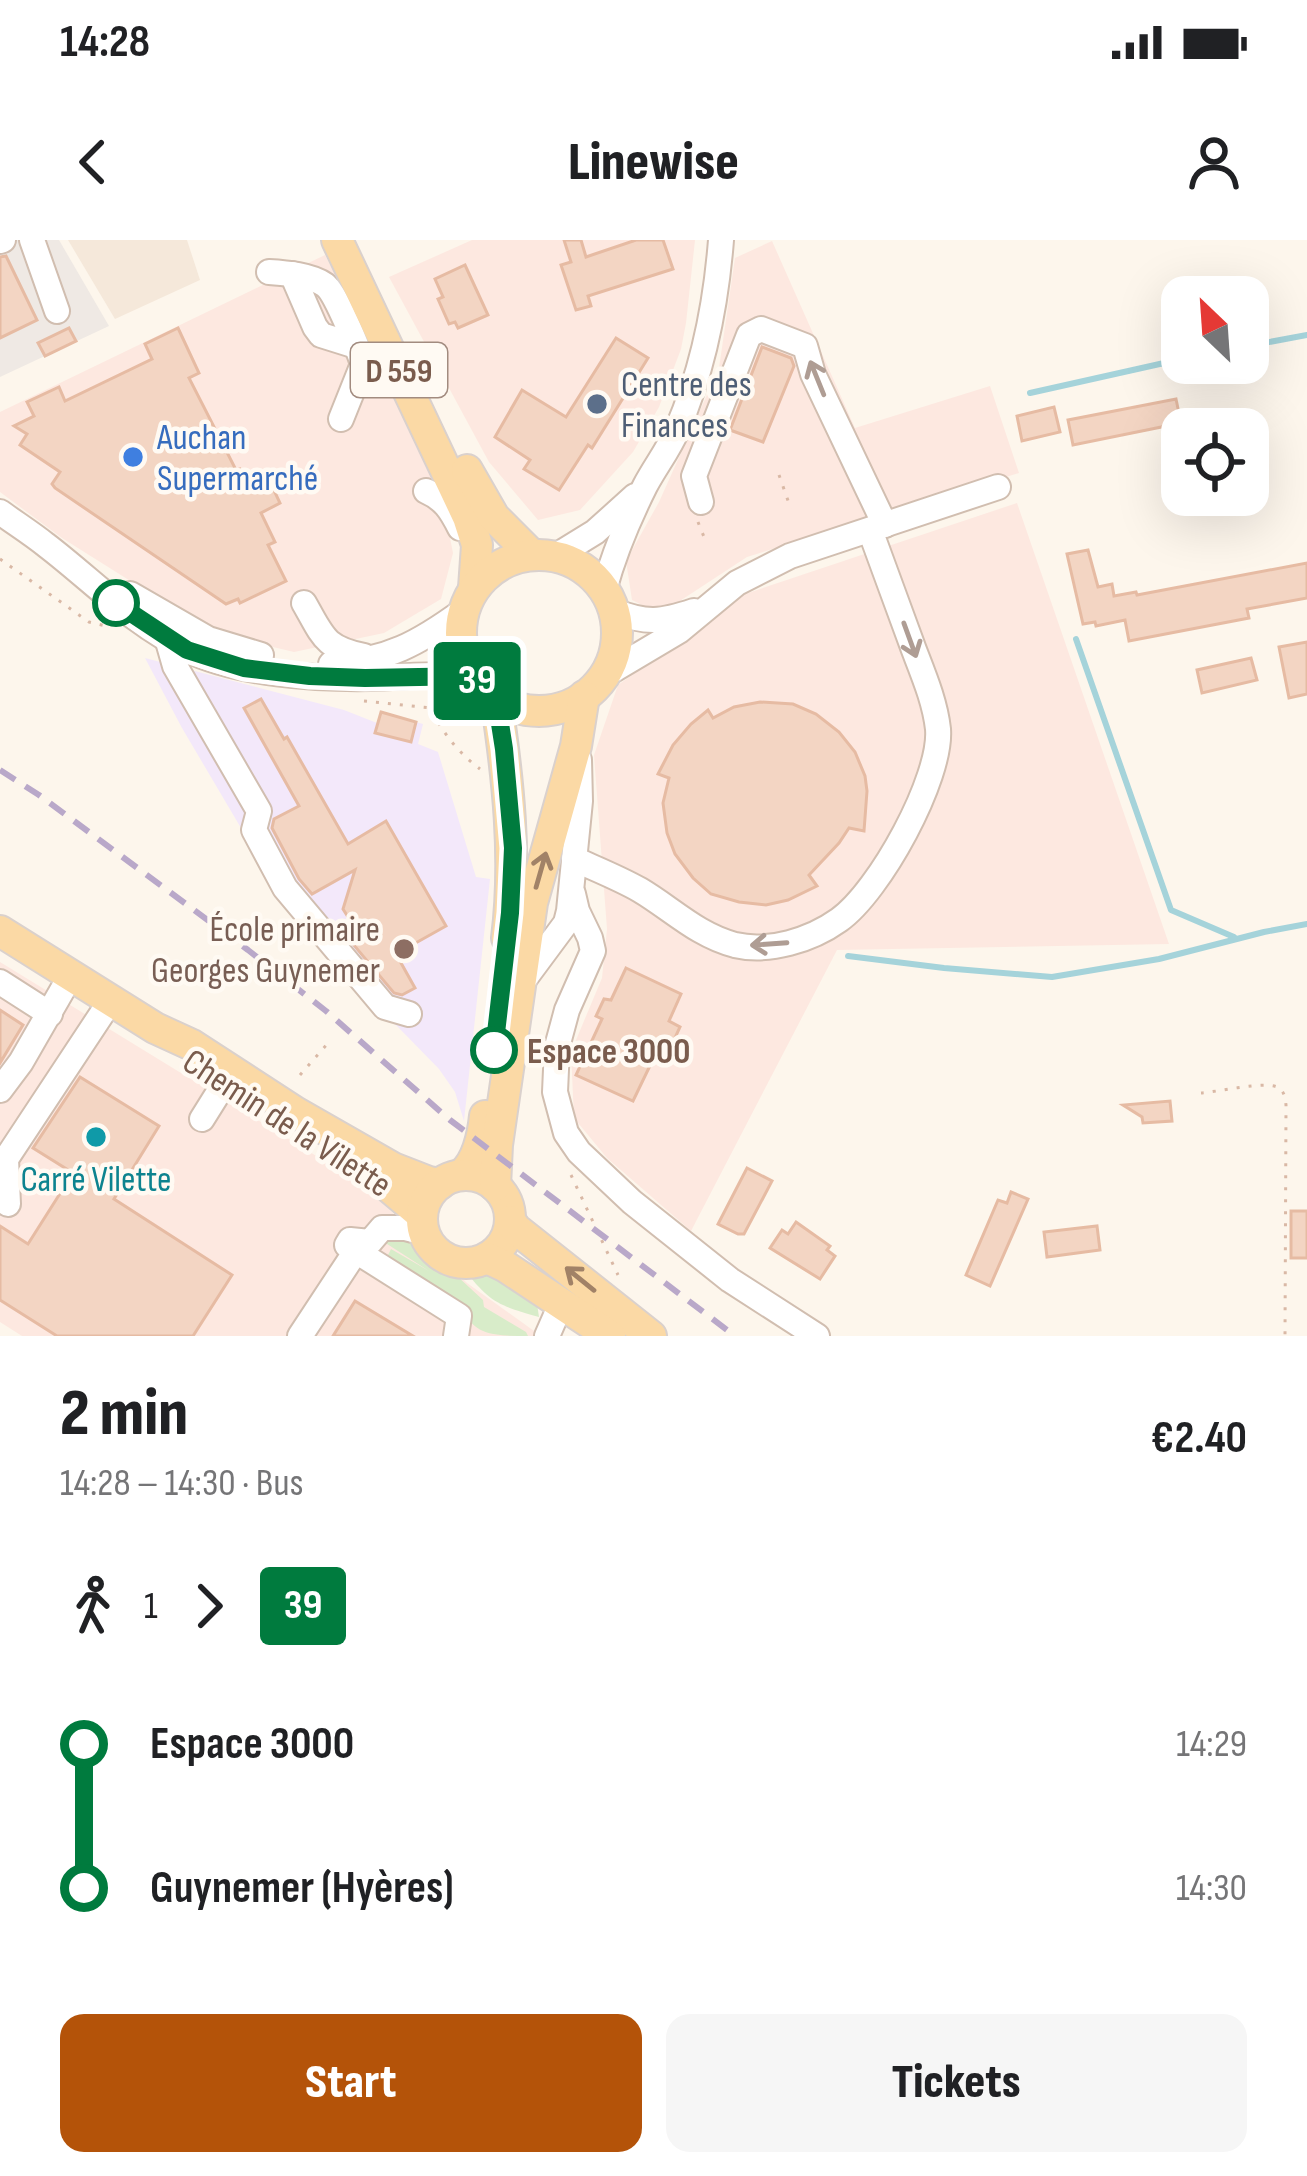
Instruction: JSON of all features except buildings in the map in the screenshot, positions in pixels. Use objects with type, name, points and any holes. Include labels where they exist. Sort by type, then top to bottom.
[{"type":"main road","name":"D 559","points":[[337,240],[468,518],[477,545],[469,600]]},
{"type":"main road","name":"D 559","points":[[354,240],[494,517],[544,556]]},
{"type":"main road","points":[[495,1186],[532,903],[576,746],[595,686],[614,655],[617,633],[609,600],[591,574],[575,563],[544,556],[510,560],[490,572],[469,600],[460,633],[473,676],[496,698],[517,708],[541,711],[564,707],[595,686]]},
{"type":"main road","points":[[451,1180],[485,1180],[507,1202],[510,1221],[503,1242],[487,1258],[462,1263],[450,1260],[430,1244],[423,1224],[431,1192],[470,1168],[483,1132],[510,913],[513,848],[496,698]]},
{"type":"main road","name":"Chemin de la Vilette","points":[[0,931],[154,1028],[192,1045],[227,1079],[302,1136],[369,1170],[423,1224]]},
{"type":"main road","name":"Chemin de la Vilette","points":[[227,1079],[283,1104],[393,1168],[429,1182],[451,1180]]},
{"type":"main road","points":[[510,1221],[651,1336]]},
{"type":"main road","points":[[487,1258],[610,1336]]},
{"type":"street","points":[[32,240],[57,311]]},
{"type":"street","points":[[708,607],[659,622],[645,621],[609,600],[616,548],[676,431],[703,359],[721,240]]},
{"type":"street","points":[[341,418],[363,364],[356,346],[324,284],[280,273],[321,335],[356,346]]},
{"type":"street","points":[[306,306],[341,314]]},
{"type":"street","points":[[574,859],[641,891],[692,928],[737,946],[800,941],[852,910],[884,867],[919,806],[931,773],[939,734],[932,700],[866,484],[813,374],[805,346],[761,329],[749,335],[694,476],[701,502]]},
{"type":"street","points":[[544,556],[595,532],[646,486]]},
{"type":"street","points":[[595,686],[680,631],[761,568],[998,487]]},
{"type":"street","points":[[171,630],[268,657],[316,664],[378,658],[412,645],[469,600],[466,549],[455,519],[450,508],[426,491]]},
{"type":"street","points":[[0,512],[116,603],[171,630],[208,658],[310,676],[473,676]]},
{"type":"street","points":[[304,603],[325,640],[345,651],[378,658]]},
{"type":"street","points":[[171,630],[175,666],[259,812],[254,830],[286,888],[385,1006],[409,1014]]},
{"type":"street","points":[[520,985],[566,922],[573,895],[580,801],[576,746]]},
{"type":"street","points":[[573,895],[590,938],[592,957],[567,1010],[557,1047],[555,1092],[566,1133],[632,1202],[730,1280],[817,1336]]},
{"type":"street","points":[[559,931],[573,928],[590,938]]},
{"type":"street","points":[[0,1090],[21,1063],[71,975]]},
{"type":"street","points":[[0,982],[50,1014]]},
{"type":"street","points":[[8,1204],[6,1159],[111,1000]]},
{"type":"street","points":[[202,1119],[227,1079]]},
{"type":"street","points":[[300,1336],[358,1246],[370,1242],[382,1228],[423,1224]]},
{"type":"street","points":[[306,1308],[350,1240],[459,1316],[456,1336]]},
{"type":"street","points":[[547,1336],[561,1304]]},
{"type":"path","points":[[779,475],[791,509]]},
{"type":"path","points":[[0,559],[89,622],[111,627]]},
{"type":"path","points":[[363,701],[431,708],[457,749],[486,773]]},
{"type":"path","points":[[300,1075],[328,1043]]},
{"type":"path","points":[[1201,1093],[1259,1085],[1283,1093],[1285,1336]]},
{"type":"path","points":[[566,1133],[567,1166],[622,1284]]},
{"type":"shaded area","points":[[0,240],[59,240],[109,326],[0,377]]},
{"type":"shaded area","points":[[68,240],[187,240],[200,280],[115,319]]},
{"type":"shaded area","points":[[472,240],[695,240],[681,349],[659,407],[633,452],[580,510],[538,520],[489,462],[389,277]]},
{"type":"shaded area","points":[[772,241],[855,428],[990,386],[1019,473],[747,557],[660,614],[632,600],[626,561],[659,502],[719,368],[735,258]]},
{"type":"shaded area","points":[[325,255],[438,477],[453,553],[441,599],[384,633],[294,652],[213,633],[62,538],[0,492],[0,412]]},
{"type":"shaded area","points":[[1017,503],[1169,944],[837,950],[691,1231],[607,1158],[574,1118],[571,1052],[602,978],[607,929],[594,755],[618,685],[745,594]]},
{"type":"shaded area","name":"École primaire Georges Guynemer","points":[[145,658],[344,710],[377,723],[381,712],[423,724],[418,744],[438,752],[476,877],[490,879],[464,1121],[455,1092],[439,1069],[374,1009],[277,889]]},
{"type":"shaded area","points":[[0,962],[362,1184],[467,1283],[541,1336],[22,1336],[0,1322]]},
{"type":"green space","points":[[396,1237],[413,1245],[429,1264],[456,1275],[483,1300],[484,1307],[528,1336],[498,1335],[475,1326],[466,1313],[386,1259],[391,1249],[429,1271],[384,1242]]},
{"type":"green space","points":[[488,1267],[536,1297],[539,1317],[496,1301],[464,1269]]},
{"type":"waterway","points":[[1269,342],[1307,335]]},
{"type":"waterway","points":[[1030,393],[1161,364]]},
{"type":"waterway","points":[[1076,639],[1171,910],[1234,937]]},
{"type":"waterway","points":[[848,956],[1052,977],[1159,959],[1307,924]]},
{"type":"railway","points":[[0,770],[248,950],[450,1120],[735,1336]]},
{"type":"bus line","name":"39","points":[[116,603],[187,650],[244,668],[365,678],[473,676],[496,698],[513,848],[494,1050]]},
{"type":"place","name":"Centre des Finances","points":[[597,404]]},
{"type":"place","name":"Auchan Supermarché","points":[[133,457]]},
{"type":"place","name":"École primaire Georges Guynemer","points":[[404,949]]},
{"type":"place","name":"Espace 3000","points":[[494,1050]]},
{"type":"place","name":"Carré Vilette","points":[[96,1137]]}]
